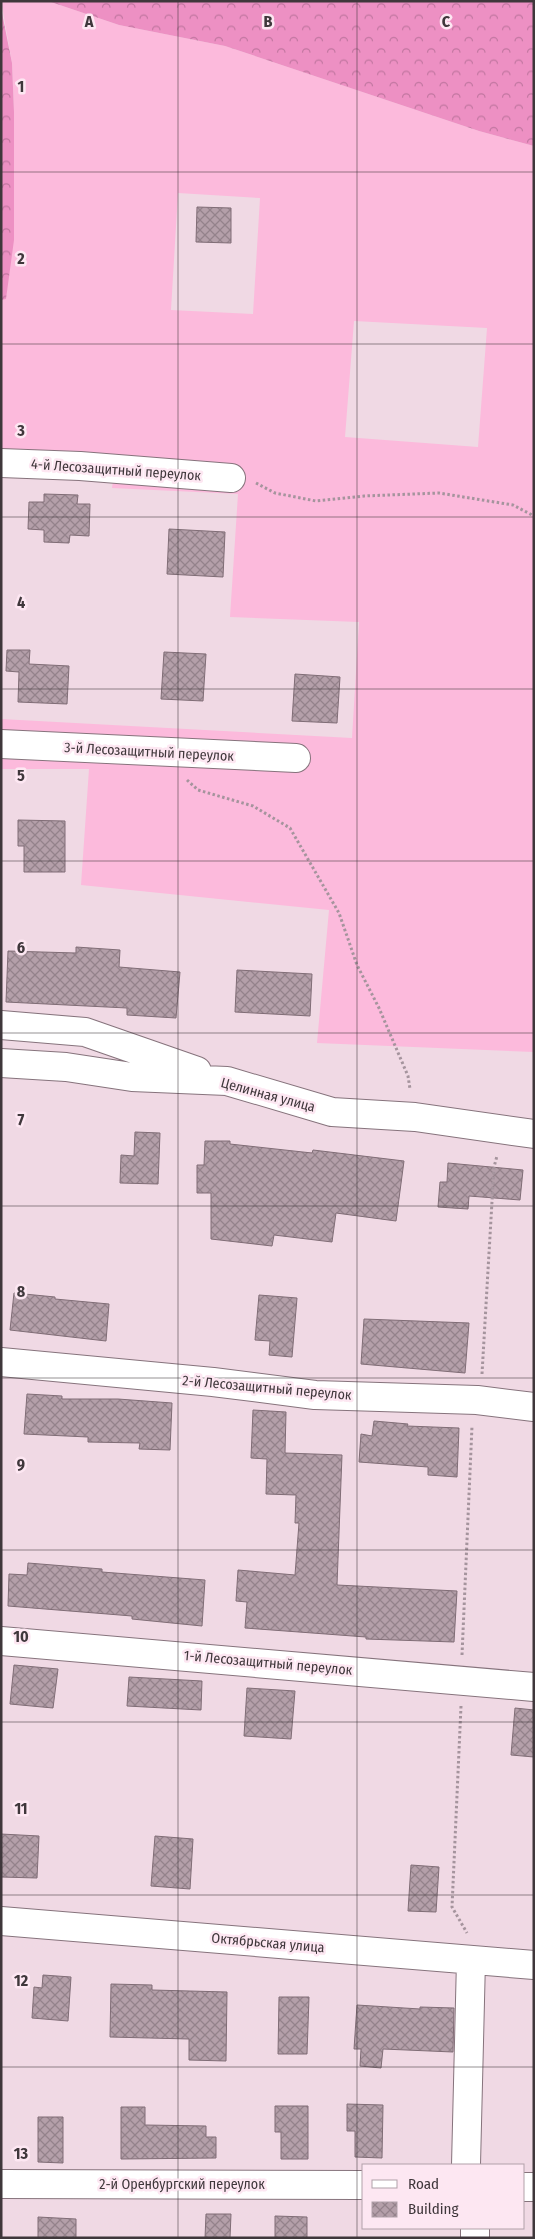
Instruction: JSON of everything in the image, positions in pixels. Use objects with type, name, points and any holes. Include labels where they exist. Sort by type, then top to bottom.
[{"type":"street","name":"4-й Лесозащитный переулок","points":[[1,463],[80,466],[230,478]]},
{"type":"street","name":"3-й Лесозащитный переулок","points":[[1,744],[296,758]]},
{"type":"street","points":[[1,1025],[85,1032],[227,1081]]},
{"type":"street","name":"Целинная улица","points":[[1,1062],[66,1067],[132,1077],[227,1081],[332,1112],[414,1117],[523,1133]]},
{"type":"street","name":"2-й Лесозащитный переулок","points":[[1,1362],[213,1382],[315,1395],[477,1400],[534,1407]]},
{"type":"street","name":"1-й Лесозащитный переулок","points":[[1,1640],[534,1687]]},
{"type":"street","name":"Октябрьская улица","points":[[1,1921],[534,1966]]},
{"type":"street","points":[[466,2164],[471,1960]]},
{"type":"street","name":"2-й Оренбургский переулок","points":[[1,2184],[362,2185]]},
{"type":"path","points":[[230,478],[257,483],[275,493],[316,501],[364,496],[439,493],[514,505],[534,516]]},
{"type":"path","points":[[181,774],[198,790],[253,806],[290,828],[339,913],[357,965],[379,1008],[408,1076],[414,1117]]},
{"type":"path","points":[[471,1960],[467,1932],[452,1907],[472,1431],[482,1380],[494,1167],[498,1153],[523,1133]]},
{"type":"shaded area","points":[[1,1],[48,1],[119,25],[225,46],[479,131],[534,146],[534,1052],[317,1043],[329,910],[81,885],[89,769],[1,769],[1,719],[352,738],[359,622],[230,617],[238,494],[112,488],[113,481],[1,476],[1,300],[6,298],[14,112],[12,63]],"holes":[[[178,193],[260,198],[253,314],[171,310]],[[354,321],[487,328],[478,447],[345,437]]]},
{"type":"green space","points":[[48,1],[534,1],[534,146],[479,131],[225,46],[119,25]]},
{"type":"green space","points":[[1,8],[12,63],[14,240],[6,299],[1,300]]},
{"type":"building","points":[[197,207],[231,208],[231,243],[196,242]]},
{"type":"building","points":[[44,494],[78,495],[77,504],[90,504],[89,536],[70,535],[69,543],[44,542],[44,530],[28,529],[29,502],[44,502]]},
{"type":"building","points":[[169,529],[225,532],[223,577],[167,574]]},
{"type":"building","points":[[7,650],[30,650],[29,664],[69,666],[67,704],[18,702],[19,672],[6,671]]},
{"type":"building","points":[[164,652],[206,654],[203,701],[161,699]]},
{"type":"building","points":[[295,674],[340,677],[337,723],[292,721]]},
{"type":"building","points":[[18,820],[65,821],[65,872],[24,872],[24,846],[18,846]]},
{"type":"building","points":[[76,947],[120,950],[119,967],[180,972],[176,1018],[127,1015],[127,1008],[6,1002],[8,951],[76,953]]},
{"type":"building","points":[[237,970],[312,974],[310,1016],[235,1012]]},
{"type":"building","points":[[135,1132],[160,1133],[158,1184],[120,1183],[121,1155],[134,1156]]},
{"type":"building","points":[[205,1141],[230,1141],[230,1144],[312,1153],[313,1150],[404,1161],[396,1221],[336,1213],[332,1242],[274,1235],[272,1246],[211,1239],[211,1193],[197,1193],[197,1165],[204,1165]]},
{"type":"building","points":[[448,1163],[523,1170],[520,1200],[469,1196],[468,1209],[438,1207],[440,1182],[447,1182]]},
{"type":"building","points":[[14,1293],[109,1304],[106,1341],[10,1330]]},
{"type":"building","points":[[259,1295],[297,1298],[292,1357],[269,1355],[270,1341],[255,1340]]},
{"type":"building","points":[[364,1319],[469,1323],[465,1373],[361,1364]]},
{"type":"building","points":[[27,1394],[62,1396],[62,1399],[118,1399],[172,1403],[170,1450],[139,1449],[140,1443],[88,1442],[88,1437],[24,1434]]},
{"type":"building","points":[[253,1410],[286,1412],[285,1453],[342,1455],[337,1585],[457,1591],[454,1642],[366,1639],[366,1637],[245,1628],[247,1602],[236,1601],[238,1570],[295,1575],[299,1523],[295,1523],[296,1495],[266,1494],[267,1459],[251,1458]]},
{"type":"building","points":[[374,1421],[408,1424],[407,1426],[459,1428],[457,1477],[428,1475],[428,1467],[359,1462],[361,1434],[372,1436]]},
{"type":"building","points":[[28,1563],[102,1569],[102,1572],[205,1580],[202,1626],[132,1619],[132,1616],[8,1606],[9,1574],[27,1575]]},
{"type":"building","points":[[14,1665],[58,1669],[53,1708],[10,1704]]},
{"type":"building","points":[[129,1677],[202,1681],[201,1710],[127,1706]]},
{"type":"building","points":[[247,1688],[295,1691],[291,1739],[244,1736]]},
{"type":"building","points":[[515,1708],[534,1710],[534,1757],[511,1755]]},
{"type":"building","points":[[1,1834],[39,1836],[37,1878],[1,1877]]},
{"type":"building","points":[[155,1836],[193,1839],[190,1889],[151,1886]]},
{"type":"building","points":[[411,1865],[439,1867],[436,1912],[408,1911]]},
{"type":"building","points":[[43,1975],[71,1977],[68,2021],[32,2018],[34,1987],[42,1988]]},
{"type":"building","points":[[111,1984],[152,1985],[152,1990],[227,1992],[226,2061],[189,2060],[189,2039],[110,2037]]},
{"type":"building","points":[[279,1997],[309,1997],[307,2054],[278,2054]]},
{"type":"building","points":[[357,2005],[420,2009],[420,2007],[454,2008],[453,2052],[383,2049],[381,2068],[360,2066],[361,2049],[354,2049]]},
{"type":"building","points":[[347,2104],[383,2105],[382,2158],[355,2157],[355,2131],[347,2131]]},
{"type":"building","points":[[275,2106],[308,2106],[308,2159],[281,2159],[281,2132],[275,2132]]},
{"type":"building","points":[[121,2107],[145,2107],[145,2125],[206,2126],[206,2137],[216,2137],[216,2158],[121,2159]]},
{"type":"building","points":[[38,2117],[63,2117],[63,2163],[38,2162]]},
{"type":"building","points":[[206,2214],[231,2214],[230,2238],[205,2238]]},
{"type":"building","points":[[275,2216],[307,2217],[307,2238],[275,2238]]},
{"type":"building","points":[[38,2217],[76,2219],[76,2238],[38,2238]]}]
